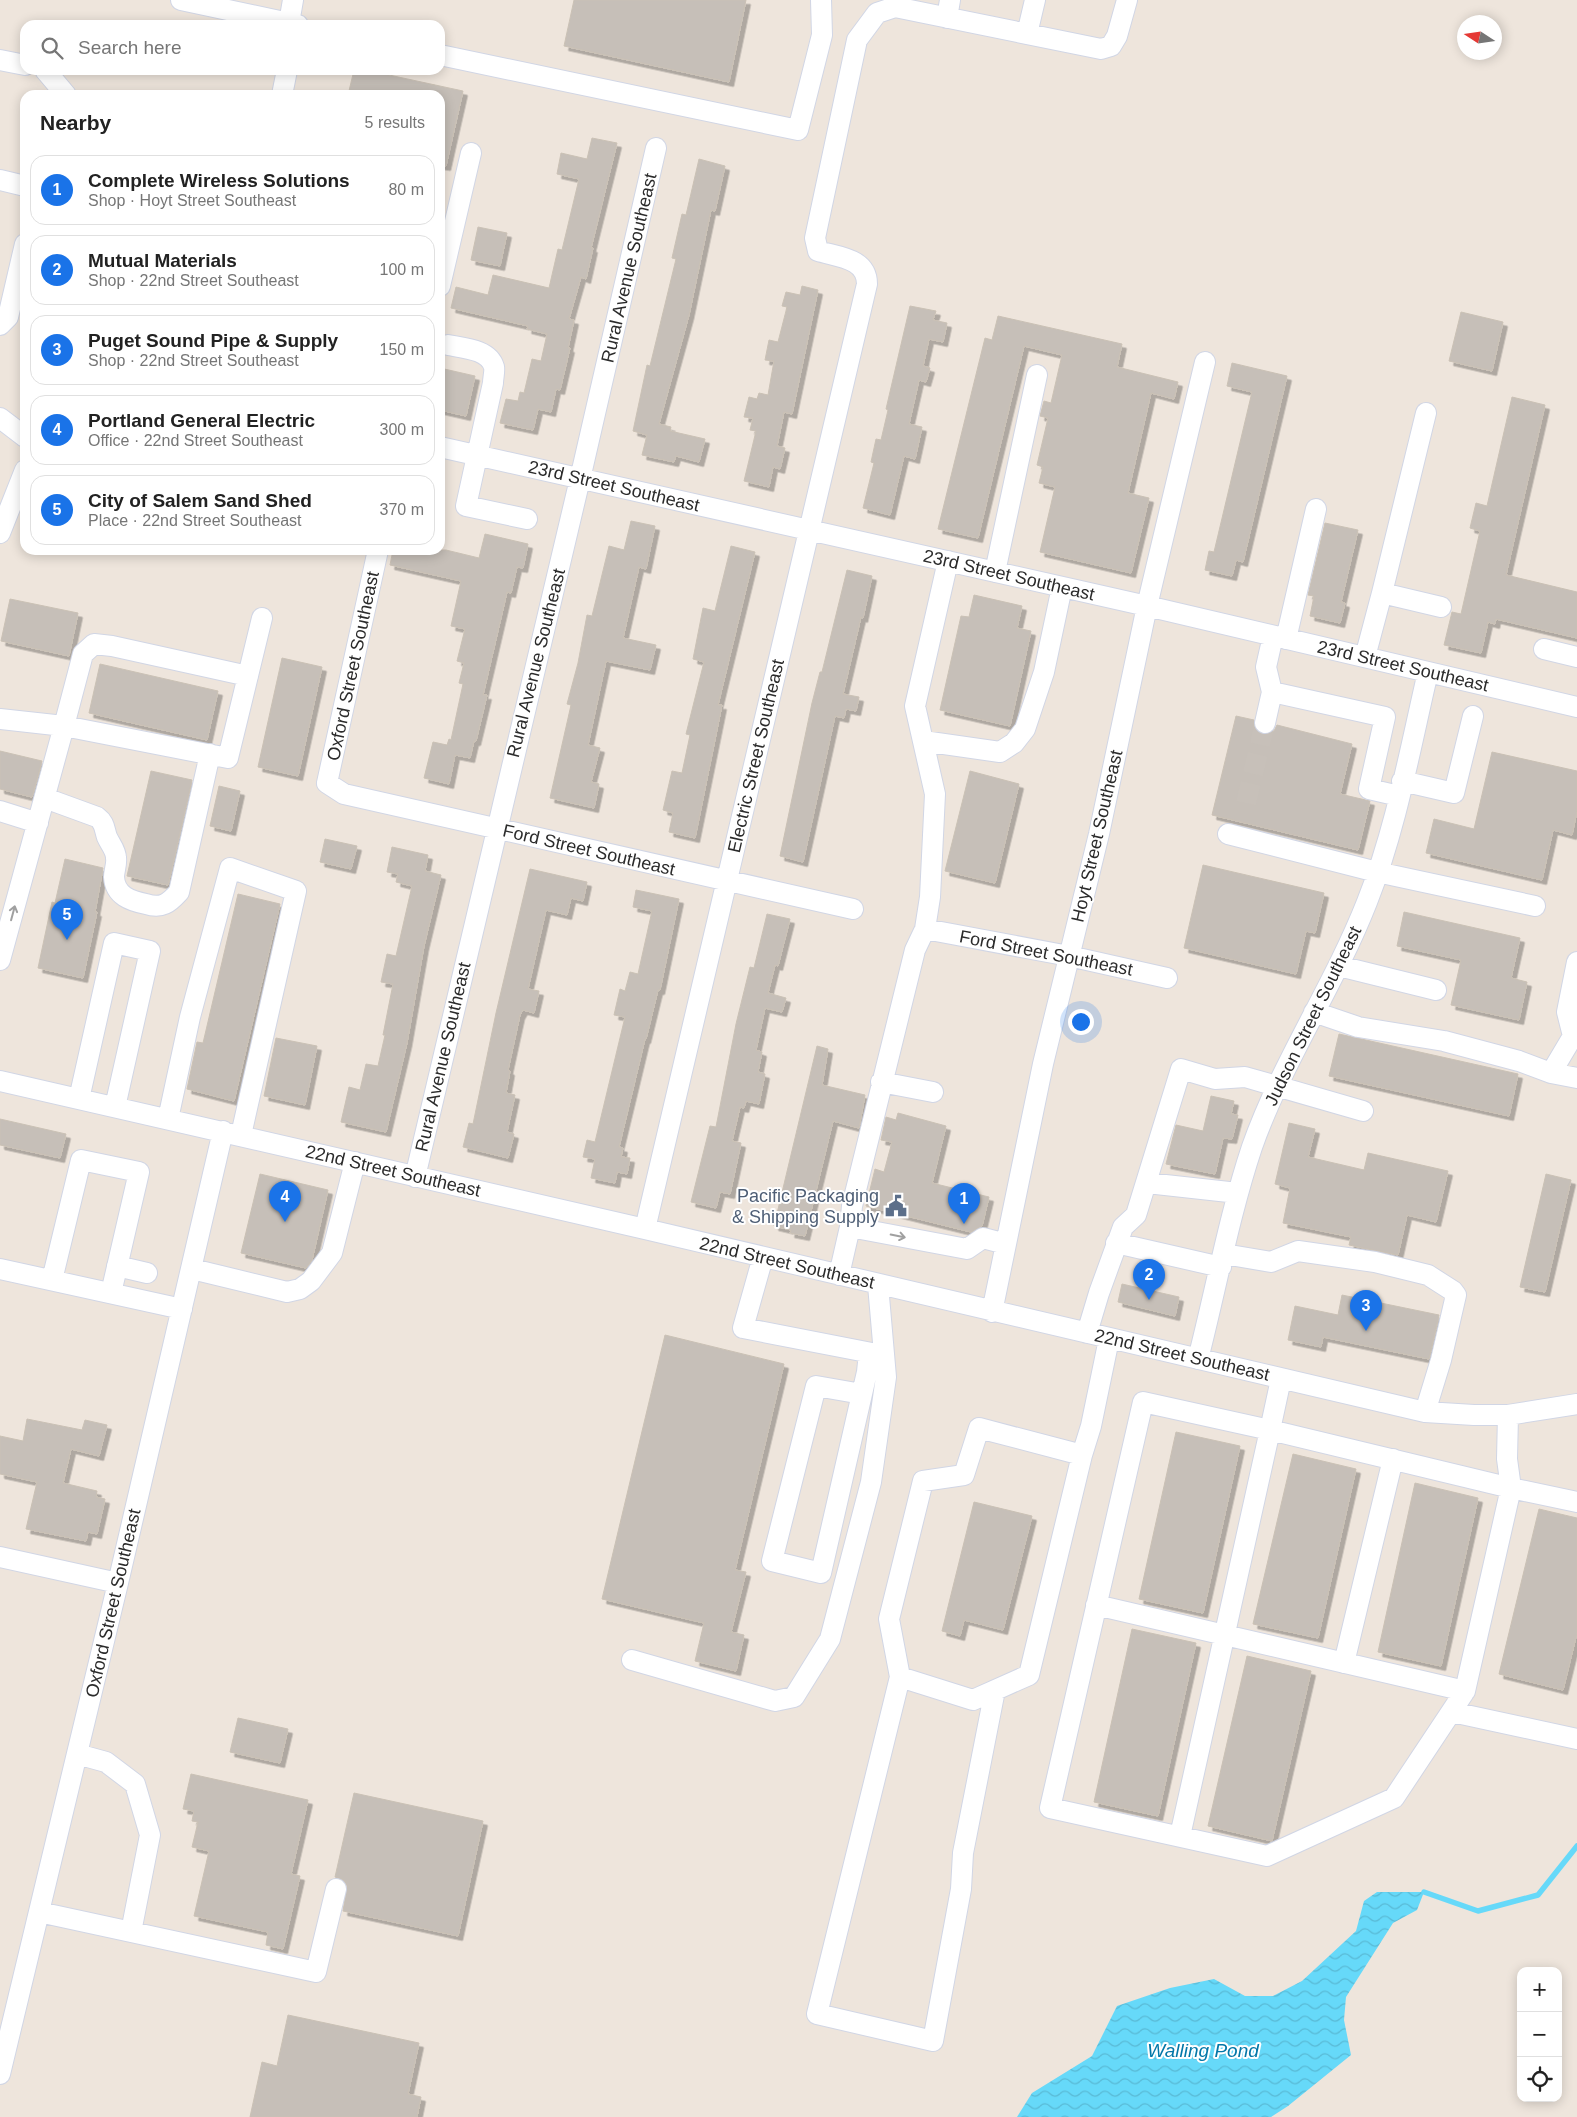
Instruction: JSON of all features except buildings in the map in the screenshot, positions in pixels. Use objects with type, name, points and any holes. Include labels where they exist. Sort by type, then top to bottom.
[{"type":"street","points":[[181,0],[274,20]]},
{"type":"street","points":[[292,20],[293,0]]},
{"type":"street","points":[[445,56],[798,130],[822,35],[822,0]]},
{"type":"street","points":[[1027,34],[1035,0]]},
{"type":"street","points":[[949,9],[1027,34],[1101,49],[1111,46],[1117,36],[1127,0]]},
{"type":"street","name":"Electric Street Southeast","points":[[645,1229],[867,284],[867,275],[863,267],[854,262],[818,251],[816,246],[817,229],[857,40],[877,13],[895,7],[949,9]]},
{"type":"street","points":[[0,60],[20,64]]},
{"type":"street","points":[[49,75],[62,90]]},
{"type":"street","points":[[283,90],[286,75]]},
{"type":"street","name":"Rural Avenue Southeast","points":[[415,1177],[656,148]]},
{"type":"street","points":[[445,265],[472,153]]},
{"type":"street","points":[[0,180],[20,185]]},
{"type":"street","points":[[0,326],[8,317],[20,265]]},
{"type":"street","points":[[448,345],[481,352],[488,357],[494,367],[493,383],[466,506],[527,520]]},
{"type":"street","name":"Hoyt Street Southeast","points":[[992,1312],[1043,1064],[1099,834],[1147,606],[1205,362]]},
{"type":"street","points":[[995,572],[1036,375]]},
{"type":"street","points":[[1366,657],[1426,413]]},
{"type":"street","points":[[0,418],[20,434]]},
{"type":"street","name":"23rd Street Southeast","points":[[445,448],[1147,606],[1577,707]]},
{"type":"street","points":[[0,533],[20,481]]},
{"type":"street","points":[[1265,723],[1272,692],[1266,667],[1279,637],[1316,509]]},
{"type":"street","name":"Oxford Street Southeast","points":[[328,783],[377,555]]},
{"type":"street","points":[[839,1275],[850,1227],[852,1206],[881,1082],[914,950],[925,929],[930,898],[936,794],[915,706],[948,561]]},
{"type":"street","points":[[924,741],[1000,752],[1014,743],[1025,729],[1044,672],[1062,587]]},
{"type":"street","points":[[1382,593],[1441,607]]},
{"type":"street","points":[[0,719],[64,726],[228,758],[262,618]]},
{"type":"street","points":[[0,960],[83,654],[94,644],[112,646],[248,676]]},
{"type":"street","points":[[1544,649],[1577,657]]},
{"type":"street","name":"Judson Street Southeast","points":[[1198,1359],[1238,1193],[1253,1146],[1278,1086],[1339,966],[1368,901],[1401,788],[1428,672]]},
{"type":"street","points":[[1272,692],[1385,717],[1369,789],[1401,788],[1454,793],[1474,716]]},
{"type":"street","points":[[1379,743],[1410,750]]},
{"type":"street","points":[[45,798],[97,817],[103,822],[109,841],[115,850],[114,878],[117,889],[127,900],[154,906],[169,903],[179,892],[210,754]]},
{"type":"street","name":"Ford Street Southeast","points":[[328,783],[344,794],[853,909]]},
{"type":"street","points":[[0,811],[38,823]]},
{"type":"street","points":[[1228,834],[1377,872],[1535,906]]},
{"type":"street","name":"Oxford Street Southeast","points":[[0,2074],[182,1308],[232,1133],[296,891],[230,868],[190,1017],[168,1119]]},
{"type":"street","name":"Ford Street Southeast","points":[[925,929],[1069,956],[1167,978]]},
{"type":"street","points":[[79,1099],[114,943],[150,951],[115,1107]]},
{"type":"street","points":[[1551,1073],[1575,1037],[1567,1012],[1577,962]]},
{"type":"street","points":[[1339,966],[1436,990]]},
{"type":"street","points":[[1314,1012],[1358,1027],[1444,1041],[1519,1061],[1551,1073],[1577,1078]]},
{"type":"street","points":[[1087,1333],[1122,1227],[1136,1215],[1181,1069],[1215,1079],[1245,1078],[1363,1111]]},
{"type":"street","name":"22nd Street Southeast","points":[[0,1081],[232,1133],[1425,1412],[1508,1415],[1577,1404]]},
{"type":"street","points":[[881,1082],[933,1092]]},
{"type":"street","points":[[52,1280],[82,1160],[139,1172],[111,1293]]},
{"type":"street","points":[[192,1269],[287,1292],[300,1289],[311,1281],[332,1253],[355,1162]]},
{"type":"street","points":[[1147,1183],[1238,1193]]},
{"type":"street","points":[[850,1227],[966,1249],[983,1238],[1006,1244]]},
{"type":"street","points":[[1116,1243],[1222,1261],[1271,1262],[1298,1251],[1375,1262],[1428,1275],[1456,1295],[1441,1360],[1425,1412]]},
{"type":"street","points":[[763,1257],[744,1328],[877,1354]]},
{"type":"street","points":[[117,1266],[147,1273]]},
{"type":"street","points":[[0,1269],[182,1308]]},
{"type":"street","points":[[862,1394],[816,1386],[772,1561],[822,1573],[862,1394],[877,1354],[878,1285]]},
{"type":"street","points":[[900,1677],[974,1700],[1029,1675],[1082,1455],[1092,1426],[1109,1339]]},
{"type":"street","points":[[632,1660],[775,1701],[794,1697],[830,1639],[871,1482],[886,1379],[877,1354]]},
{"type":"street","points":[[1180,1836],[1281,1378]]},
{"type":"street","points":[[1508,1415],[1506,1459],[1511,1488],[1465,1691],[1394,1798],[1267,1856],[1050,1808],[1143,1402],[1270,1430],[1511,1488],[1577,1502]]},
{"type":"street","points":[[995,1690],[963,1853],[961,1889],[933,2041],[817,2014],[900,1677],[889,1619],[923,1481],[964,1474],[979,1428],[1082,1455]]},
{"type":"street","points":[[1344,1663],[1393,1459]]},
{"type":"street","points":[[0,1557],[118,1583]]},
{"type":"street","points":[[1096,1606],[1465,1691]]},
{"type":"street","points":[[1452,1712],[1577,1738]]},
{"type":"street","points":[[77,1754],[106,1762],[136,1784],[150,1835],[131,1932]]},
{"type":"street","points":[[39,1912],[316,1972],[336,1889]]},
{"type":"water","name":"Walling Pond","points":[[1377,1892],[1424,1892],[1417,1910],[1393,1923],[1346,1997],[1344,2020],[1351,2055],[1288,2106],[1271,2117],[1017,2117],[1032,2093],[1092,2056],[1117,2006],[1170,1988],[1214,1979],[1245,1996],[1273,1996],[1302,1981],[1356,1931],[1364,1901]]},
{"type":"waterway","points":[[1424,1892],[1478,1911],[1538,1895],[1577,1846]]},
{"type":"tunnel","points":[[1246,803],[1265,723]]},
{"type":"place","name":"City of Salem Sand Shed","points":[[67,940]]},
{"type":"place","name":"Pacific Packaging & Shipping Supply","points":[[896,1206]]},
{"type":"place","name":"Portland General Electric","points":[[285,1222]]},
{"type":"place","name":"Complete Wireless Solutions","points":[[964,1224]]},
{"type":"place","name":"Mutual Materials","points":[[1149,1300]]},
{"type":"place","name":"Puget Sound Pipe & Supply","points":[[1366,1331]]}]
